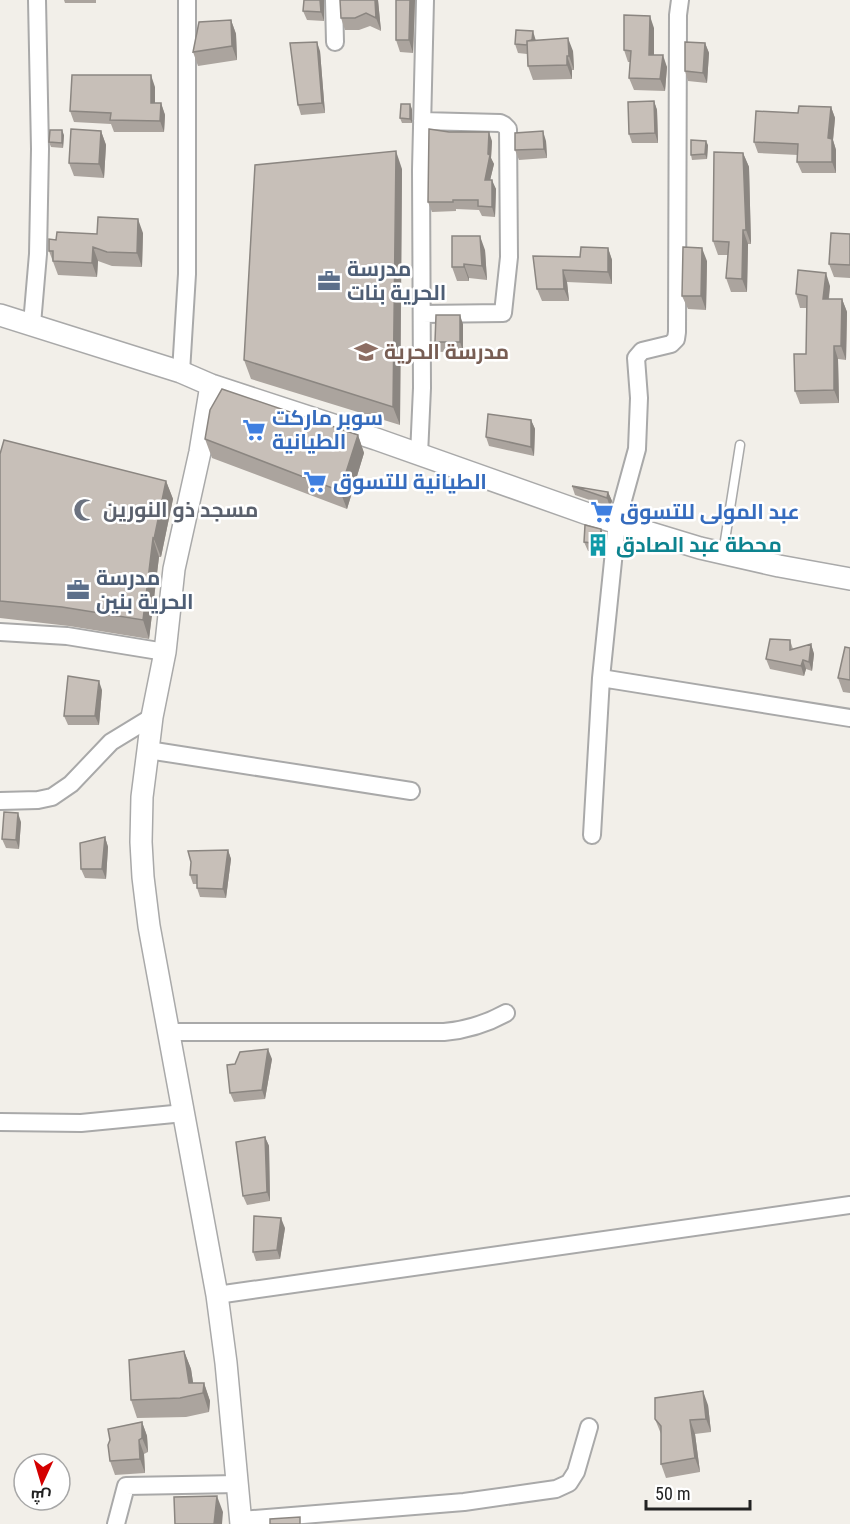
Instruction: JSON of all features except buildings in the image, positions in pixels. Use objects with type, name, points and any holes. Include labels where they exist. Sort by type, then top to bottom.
[{"type":"street","points":[[32,324],[38,254],[40,160],[38,0]]},
{"type":"street","points":[[181,372],[187,274],[187,0]]},
{"type":"street","points":[[334,0],[335,42]]},
{"type":"street","points":[[420,455],[425,0]]},
{"type":"street","points":[[592,835],[601,678],[617,522],[637,449],[639,398],[636,358],[642,351],[671,344],[676,339],[677,332],[678,15],[680,0]]},
{"type":"street","points":[[422,121],[500,123],[508,129],[509,257],[504,313],[422,314]]},
{"type":"street","points":[[0,315],[181,372],[211,385],[617,522],[723,553],[850,579]]},
{"type":"street","points":[[211,385],[200,452],[174,568],[165,652],[148,750],[141,842],[143,877],[168,1032],[217,1295],[241,1522],[464,1502],[556,1489],[569,1483],[576,1472],[589,1427]]},
{"type":"street","points":[[0,632],[67,636],[165,652]]},
{"type":"street","points":[[601,678],[850,718]]},
{"type":"street","points":[[0,801],[38,800],[52,797],[71,784],[111,742],[152,717]]},
{"type":"street","points":[[148,750],[411,791]]},
{"type":"street","points":[[168,1032],[444,1032],[464,1030],[489,1023],[506,1013]]},
{"type":"street","points":[[0,1122],[81,1123],[184,1113]]},
{"type":"street","points":[[217,1295],[850,1205]]},
{"type":"street","points":[[116,1524],[126,1486],[238,1484]]},
{"type":"lane","points":[[723,553],[740,445]]},
{"type":"place","name":"مدرسة الحرية بنات","points":[[329,281]]},
{"type":"place","name":"مدرسة الحرية","points":[[366,352]]},
{"type":"place","name":"سوبر ماركت الطيانية","points":[[254,430]]},
{"type":"place","name":"الطيانية للتسوق","points":[[315,482]]},
{"type":"place","name":"مسجد ذو النورين","points":[[85,510]]},
{"type":"place","name":"عبد المولى للتسوق","points":[[602,512]]},
{"type":"place","name":"محطة عبد الصادق","points":[[598,545]]},
{"type":"place","name":"مدرسة الحرية بنين","points":[[78,590]]}]
